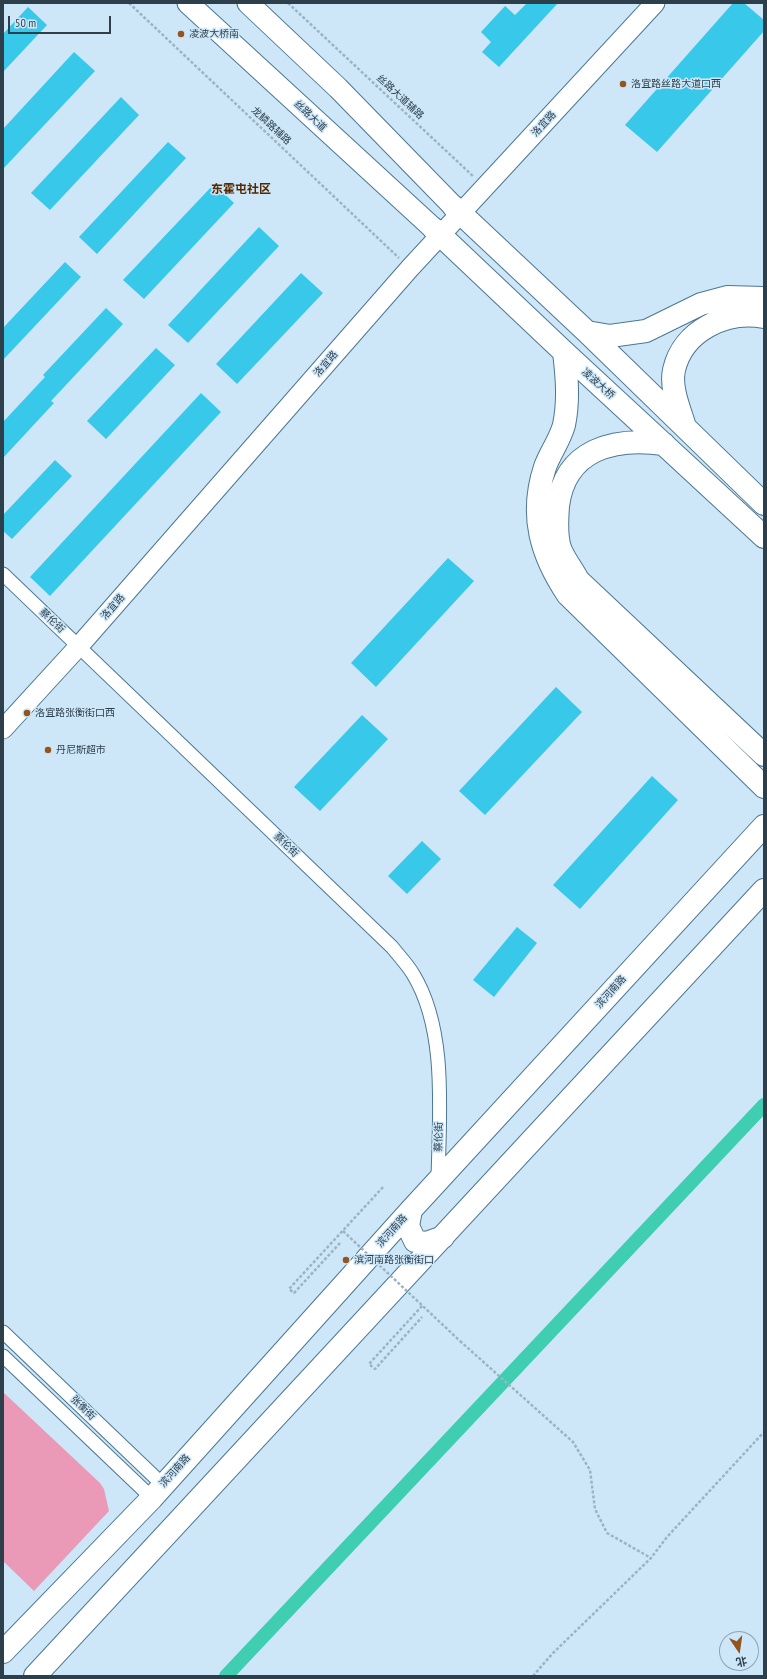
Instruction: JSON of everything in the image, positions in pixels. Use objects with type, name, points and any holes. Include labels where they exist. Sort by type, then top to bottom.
[{"type":"highway","points":[[458,210],[764,503]]},
{"type":"highway","name":"凌波大桥","points":[[437,232],[756,530]]},
{"type":"highway","points":[[587,332],[610,336],[646,331],[701,304],[727,297],[764,298]]},
{"type":"highway","points":[[685,428],[676,397],[673,380],[674,370],[684,348],[704,327],[742,316],[764,318]]},
{"type":"highway","points":[[564,352],[568,389],[566,412],[563,428],[545,468],[538,501],[541,538],[546,558],[568,595],[764,787]]},
{"type":"highway","points":[[664,444],[642,441],[617,444],[591,452],[572,467],[560,492],[557,518],[560,548],[578,580],[764,755]]},
{"type":"highway","name":"滨河南路","points":[[3,1652],[157,1491],[411,1210],[764,826]]},
{"type":"highway","points":[[34,1676],[764,890]]},
{"type":"highway","points":[[411,1210],[408,1226],[415,1241],[426,1243],[443,1237]]},
{"type":"main road","name":"丝路大道","points":[[188,3],[437,232]]},
{"type":"main road","points":[[248,3],[343,94],[458,210]]},
{"type":"street","name":"洛宜路","points":[[458,210],[641,3]]},
{"type":"street","name":"洛宜路","points":[[3,729],[403,261],[437,232],[655,3]]},
{"type":"street","name":"洛宜路","points":[[3,715],[75,643],[410,268],[437,232]]},
{"type":"street","name":"蔡伦街","points":[[3,574],[392,947],[413,974],[430,1013],[439,1070],[438,1181]]},
{"type":"street","name":"张衡街","points":[[3,1332],[157,1491]]},
{"type":"street","name":"张衡街","points":[[3,1356],[157,1491]]},
{"type":"path","name":"龙鳞路辅路","points":[[129,3],[403,261]]},
{"type":"path","name":"丝路大道辅路","points":[[288,3],[475,178],[470,184]]},
{"type":"path","points":[[340,1243],[294,1293],[289,1289],[384,1186]]},
{"type":"path","points":[[343,1231],[460,1341],[573,1442],[590,1470],[595,1509],[607,1533],[651,1558]]},
{"type":"path","points":[[422,1306],[369,1364],[374,1369],[422,1317]]},
{"type":"path","points":[[533,1676],[552,1654],[651,1558],[667,1537],[764,1432]]},
{"type":"shaded area","points":[[3,1392],[100,1483],[104,1489],[109,1511],[34,1591],[3,1561]]},
{"type":"building","points":[[527,3],[558,3],[499,67],[482,52],[491,42],[481,32],[505,6],[515,15]]},
{"type":"building","points":[[733,3],[744,3],[764,20],[764,31],[657,152],[625,125]]},
{"type":"building","points":[[28,7],[47,25],[3,72],[3,34]]},
{"type":"building","points":[[74,52],[95,71],[3,169],[3,129]]},
{"type":"building","points":[[121,97],[139,115],[50,210],[31,193]]},
{"type":"building","points":[[168,142],[186,158],[97,254],[79,237]]},
{"type":"building","points":[[214,184],[234,203],[144,299],[123,280]]},
{"type":"building","points":[[259,227],[279,246],[188,343],[168,325]]},
{"type":"building","points":[[65,262],[81,277],[3,360],[3,328]]},
{"type":"building","points":[[301,273],[323,293],[237,384],[216,364]]},
{"type":"building","points":[[106,308],[123,324],[51,401],[54,403],[3,458],[3,422],[45,377],[43,375]]},
{"type":"building","points":[[156,348],[175,365],[106,439],[87,421]]},
{"type":"building","points":[[201,393],[221,412],[50,596],[30,577]]},
{"type":"building","points":[[55,460],[72,476],[12,539],[3,531],[3,515]]},
{"type":"building","points":[[448,558],[474,581],[376,687],[351,663]]},
{"type":"building","points":[[556,687],[582,712],[485,815],[459,791]]},
{"type":"building","points":[[362,715],[388,739],[320,811],[294,787]]},
{"type":"building","points":[[652,776],[678,800],[580,909],[553,885]]},
{"type":"building","points":[[422,841],[441,859],[407,894],[388,876]]},
{"type":"building","points":[[517,927],[537,943],[494,997],[473,980]]},
{"type":"waterway","points":[[226,1676],[764,1105]]},
{"type":"place","name":"凌波大桥南","points":[[181,34]]},
{"type":"place","name":"洛宜路丝路大道口西","points":[[623,84]]},
{"type":"place","name":"洛宜路张衡街口西","points":[[27,713]]},
{"type":"place","name":"丹尼斯超市","points":[[48,750]]},
{"type":"place","name":"滨河南路张衡街口","points":[[346,1260]]},
{"type":"district","name":"东霍屯社区","points":[[241,190]]}]
